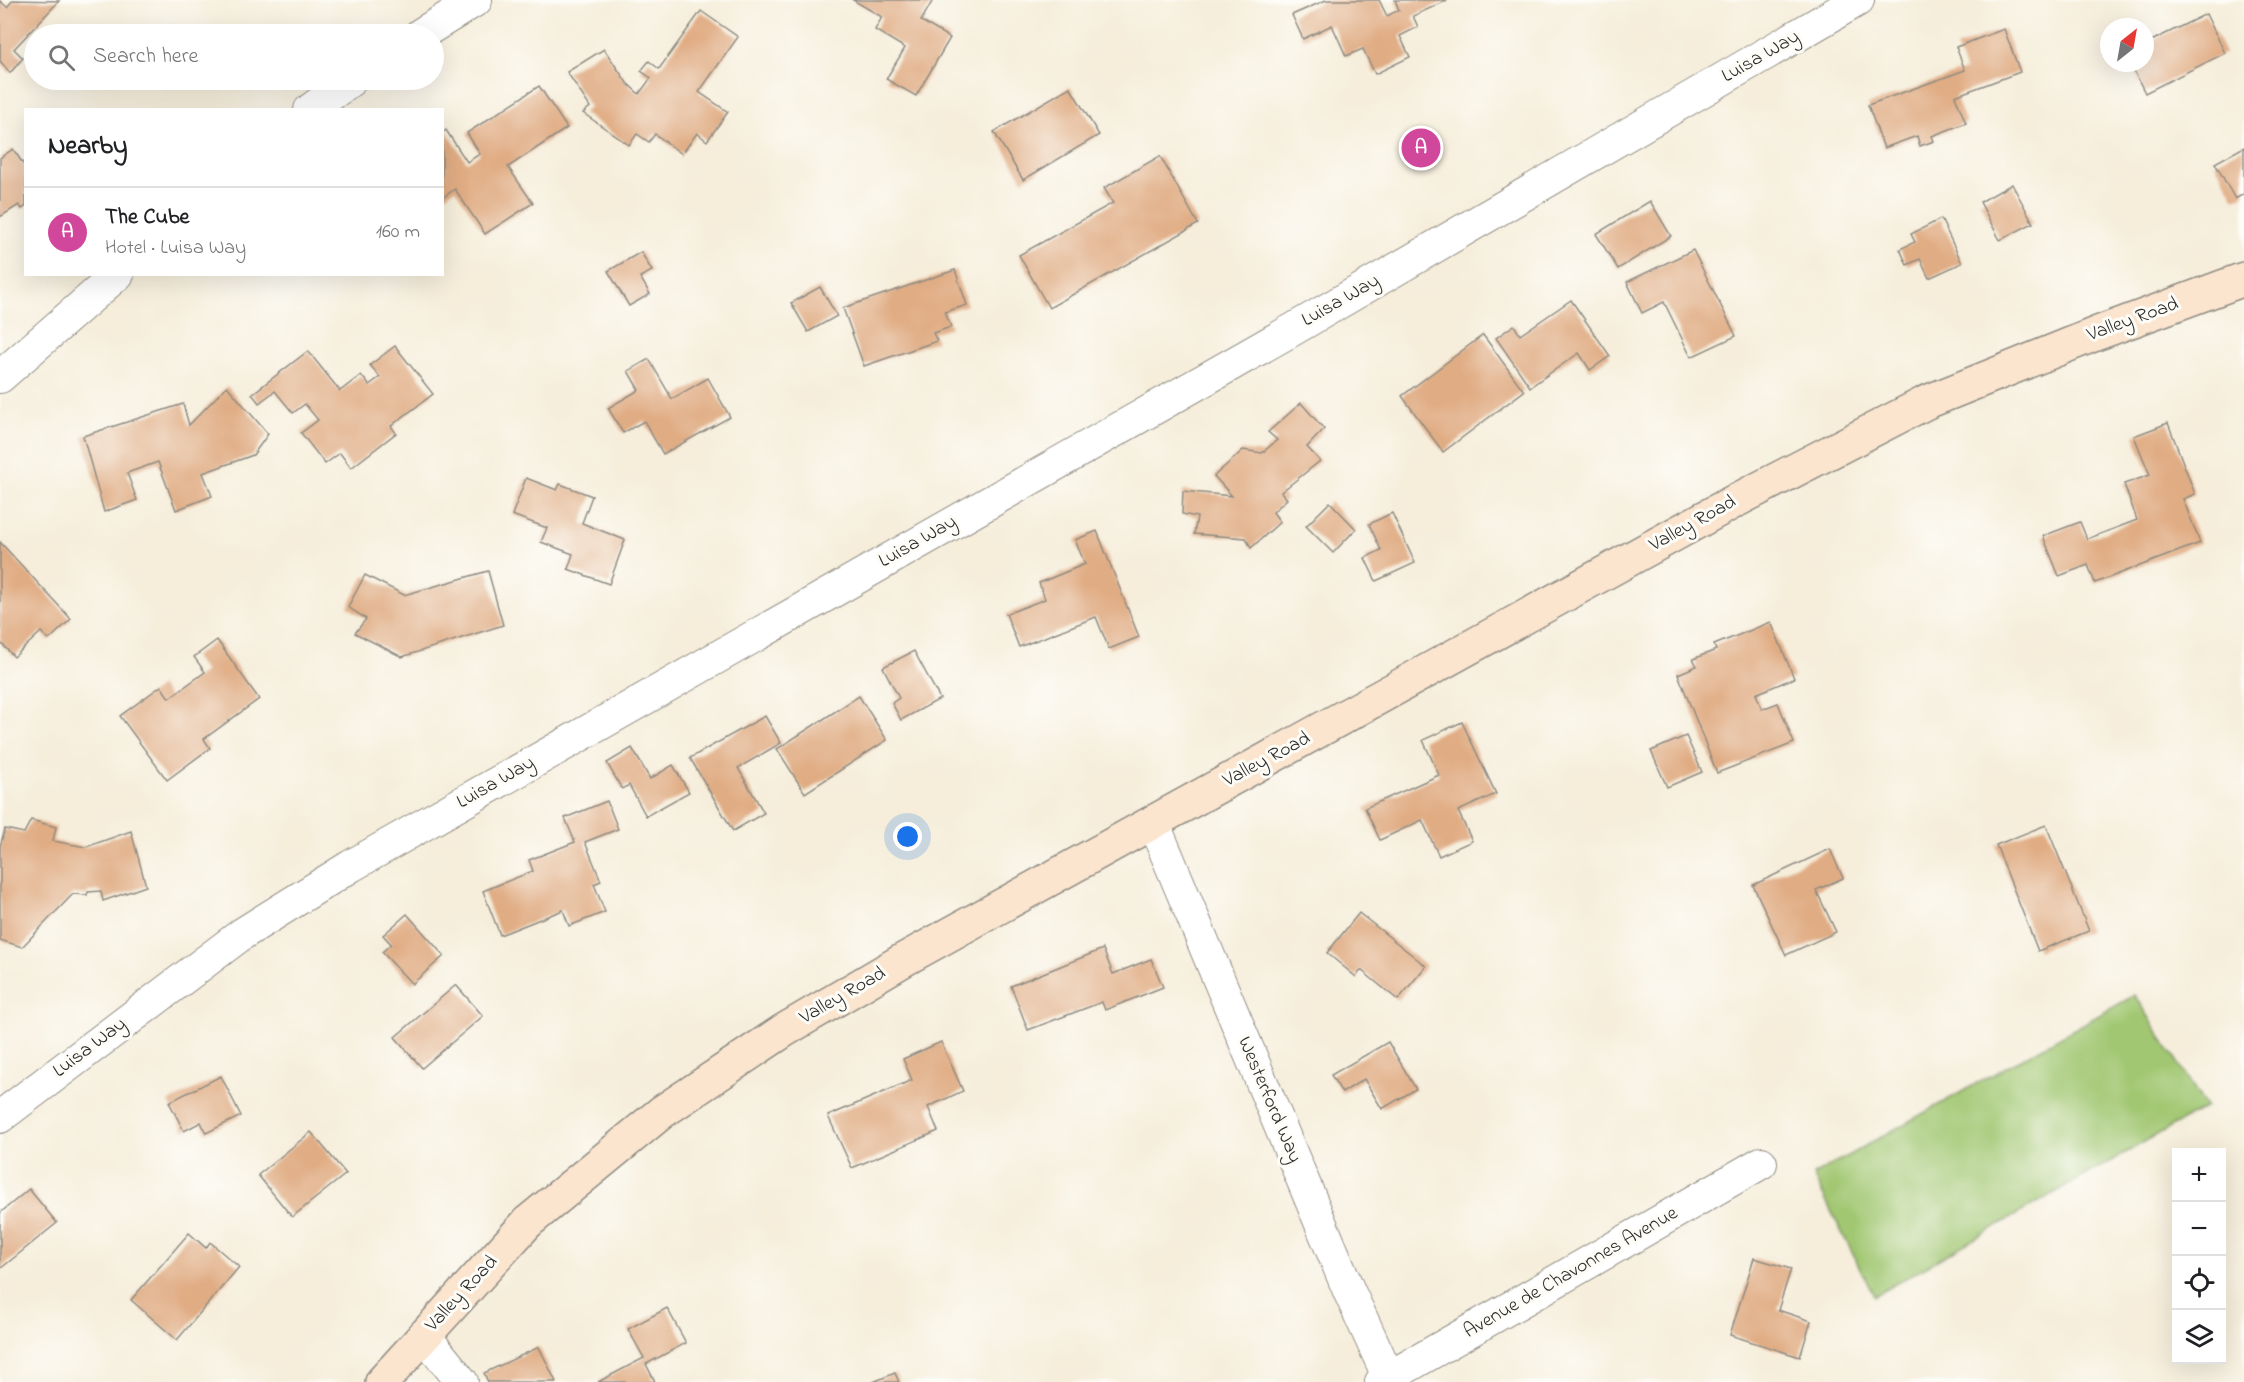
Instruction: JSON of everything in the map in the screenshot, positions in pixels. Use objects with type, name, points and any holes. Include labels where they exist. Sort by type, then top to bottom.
[{"type":"street","points":[[437,24],[476,0]]},
{"type":"street","name":"Luisa Way","points":[[0,1117],[242,933],[351,866],[1302,324],[1858,0]]},
{"type":"street","points":[[313,108],[337,90]]},
{"type":"street","points":[[0,377],[116,276]]},
{"type":"street","name":"Valley Road","points":[[382,1382],[528,1222],[662,1112],[783,1031],[905,959],[1735,501],[1927,402],[2098,333],[2244,279]]},
{"type":"street","name":"Westerford Way","points":[[1153,822],[1385,1380]]},
{"type":"street","name":"Avenue de Chavonnes Avenue","points":[[1385,1380],[1761,1163]]},
{"type":"street","points":[[424,1335],[462,1382]]},
{"type":"green space","points":[[2135,995],[2206,1107],[1874,1296],[1813,1175]]},
{"type":"building","points":[[13,0],[59,1],[37,24],[24,24],[24,38],[14,49],[23,58],[10,73],[0,61],[0,1],[7,7]]},
{"type":"building","points":[[853,0],[933,0],[921,21],[950,38],[916,96],[886,79],[905,48],[875,30],[882,17]]},
{"type":"building","points":[[1326,0],[1379,0],[1387,16],[1399,10],[1395,0],[1448,0],[1413,16],[1418,27],[1400,36],[1410,57],[1375,74],[1363,49],[1346,56],[1332,25],[1303,39],[1292,15]]},
{"type":"building","points":[[701,11],[738,37],[699,92],[728,112],[707,141],[697,133],[682,154],[655,134],[649,142],[637,134],[629,145],[583,113],[590,107],[567,72],[604,49],[627,83],[639,94],[651,78],[641,71],[649,61],[659,69]]},
{"type":"building","points":[[2206,14],[2225,53],[2145,93],[2134,72],[2154,72],[2154,40]]},
{"type":"building","points":[[2004,29],[2020,72],[1955,96],[1966,123],[1932,136],[1934,141],[1920,146],[1917,136],[1884,148],[1868,105],[1965,70],[1956,47]]},
{"type":"building","points":[[539,86],[567,128],[508,167],[533,203],[485,234],[455,189],[444,197],[444,132],[446,130],[467,162],[480,154],[467,133]]},
{"type":"building","points":[[1070,87],[1099,135],[1023,180],[994,132]]},
{"type":"building","points":[[2244,147],[2244,194],[2235,199],[2215,163]]},
{"type":"building","points":[[13,149],[24,165],[24,208],[22,209],[19,205],[0,217],[0,158]]},
{"type":"building","points":[[1160,156],[1198,224],[1049,308],[1019,255],[1113,203],[1104,188]]},
{"type":"building","points":[[2012,184],[2033,223],[2000,240],[1980,202]]},
{"type":"building","points":[[1650,201],[1671,236],[1618,269],[1596,234]]},
{"type":"building","points":[[1941,219],[1962,263],[1929,278],[1920,259],[1907,265],[1900,249],[1915,242],[1911,234]]},
{"type":"building","points":[[1693,250],[1736,336],[1691,357],[1664,302],[1642,313],[1627,282]]},
{"type":"building","points":[[641,252],[652,271],[640,277],[650,294],[629,306],[608,271]]},
{"type":"building","points":[[955,270],[967,305],[945,312],[951,327],[933,333],[937,341],[864,366],[843,308]]},
{"type":"building","points":[[820,287],[837,316],[808,332],[791,303]]},
{"type":"building","points":[[1571,300],[1610,356],[1590,370],[1579,353],[1530,387],[1496,338],[1514,325],[1520,335]]},
{"type":"building","points":[[1483,335],[1524,391],[1443,452],[1402,396]]},
{"type":"building","points":[[395,346],[433,394],[391,426],[396,433],[351,468],[340,453],[325,464],[301,433],[318,420],[305,404],[293,413],[275,391],[259,403],[252,394],[308,351],[340,391],[361,375],[369,385],[380,377],[370,365]]},
{"type":"building","points":[[649,359],[672,399],[708,378],[730,417],[663,454],[644,421],[623,433],[608,408],[639,390],[628,371]]},
{"type":"building","points":[[227,386],[268,434],[253,455],[203,473],[212,496],[176,510],[158,462],[127,473],[137,500],[104,512],[83,436],[183,404],[189,425]]},
{"type":"building","points":[[1301,403],[1324,429],[1307,447],[1320,461],[1281,492],[1287,499],[1273,512],[1280,522],[1251,548],[1246,538],[1194,534],[1197,517],[1182,514],[1183,491],[1232,496],[1214,476],[1243,450],[1262,453],[1277,440],[1268,432]]},
{"type":"building","points":[[2168,423],[2195,494],[2183,499],[2200,543],[2095,583],[2088,565],[2059,576],[2043,536],[2080,522],[2087,539],[2137,520],[2124,484],[2150,475],[2134,436]]},
{"type":"building","points":[[526,478],[557,490],[560,484],[592,496],[582,523],[625,540],[609,584],[568,569],[573,554],[541,542],[547,528],[512,515]]},
{"type":"building","points":[[1330,502],[1356,529],[1333,553],[1306,526]]},
{"type":"building","points":[[1392,513],[1415,563],[1376,581],[1365,558],[1381,550],[1369,524]]},
{"type":"building","points":[[1097,531],[1139,637],[1109,649],[1096,617],[1019,647],[1006,614],[1045,599],[1039,583],[1085,564],[1075,540]]},
{"type":"building","points":[[0,542],[71,619],[49,640],[41,632],[14,657],[0,642]]},
{"type":"building","points":[[488,571],[503,625],[402,657],[355,633],[366,619],[348,607],[365,575],[404,595]]},
{"type":"building","points":[[1771,622],[1794,678],[1756,694],[1762,709],[1778,703],[1794,743],[1717,773],[1678,674],[1697,666],[1693,659],[1716,650],[1714,645]]},
{"type":"building","points":[[217,640],[259,699],[204,739],[210,748],[167,780],[120,716],[161,686],[169,698],[205,672],[194,657]]},
{"type":"building","points":[[914,651],[940,699],[901,720],[892,703],[899,698],[883,667]]},
{"type":"building","points":[[859,696],[887,740],[805,793],[777,749]]},
{"type":"building","points":[[765,716],[781,743],[738,768],[764,813],[733,831],[690,758]]},
{"type":"building","points":[[1462,722],[1496,794],[1458,811],[1472,841],[1439,856],[1422,820],[1380,840],[1365,808],[1439,775],[1423,740]]},
{"type":"building","points":[[1686,736],[1702,772],[1667,787],[1651,751]]},
{"type":"building","points":[[632,748],[650,779],[673,765],[689,792],[646,816],[629,785],[622,789],[607,763]]},
{"type":"building","points":[[607,801],[618,829],[585,842],[601,881],[594,884],[605,912],[569,926],[563,910],[500,935],[483,891],[533,871],[529,860],[575,842],[565,818]]},
{"type":"building","points":[[31,820],[56,827],[53,841],[86,847],[131,831],[146,886],[103,901],[101,891],[88,892],[87,895],[73,894],[22,947],[0,940],[0,846],[5,829],[24,833]]},
{"type":"building","points":[[2046,825],[2089,931],[2038,951],[1996,845]]},
{"type":"building","points":[[1830,849],[1843,878],[1816,890],[1836,932],[1786,955],[1753,885]]},
{"type":"building","points":[[1359,913],[1426,966],[1398,1000],[1361,970],[1356,977],[1327,953]]},
{"type":"building","points":[[407,914],[444,956],[412,984],[382,952],[391,944],[383,935]]},
{"type":"building","points":[[1103,949],[1113,974],[1151,959],[1163,987],[1105,1010],[1102,1002],[1028,1030],[1011,986]]},
{"type":"building","points":[[456,985],[483,1016],[422,1068],[395,1037]]},
{"type":"building","points":[[941,1042],[963,1091],[928,1107],[938,1131],[852,1168],[828,1116],[912,1080],[903,1059]]},
{"type":"building","points":[[1388,1042],[1416,1089],[1382,1109],[1364,1079],[1342,1093],[1331,1075]]},
{"type":"building","points":[[221,1076],[241,1116],[206,1133],[201,1122],[184,1131],[169,1102]]},
{"type":"building","points":[[311,1132],[346,1174],[292,1217],[258,1175]]},
{"type":"building","points":[[29,1189],[57,1223],[0,1269],[0,1213]]},
{"type":"building","points":[[189,1233],[206,1248],[210,1242],[239,1267],[177,1340],[131,1300]]},
{"type":"building","points":[[1754,1258],[1791,1269],[1778,1310],[1811,1321],[1800,1357],[1730,1335]]},
{"type":"building","points":[[667,1308],[686,1343],[646,1364],[655,1382],[598,1382],[644,1358],[628,1329]]},
{"type":"building","points":[[539,1347],[556,1382],[488,1382],[484,1373]]},
{"type":"building","points":[[895,1373],[899,1382],[873,1382]]},
{"type":"place","name":"The Cube","points":[[1421,148]]}]
